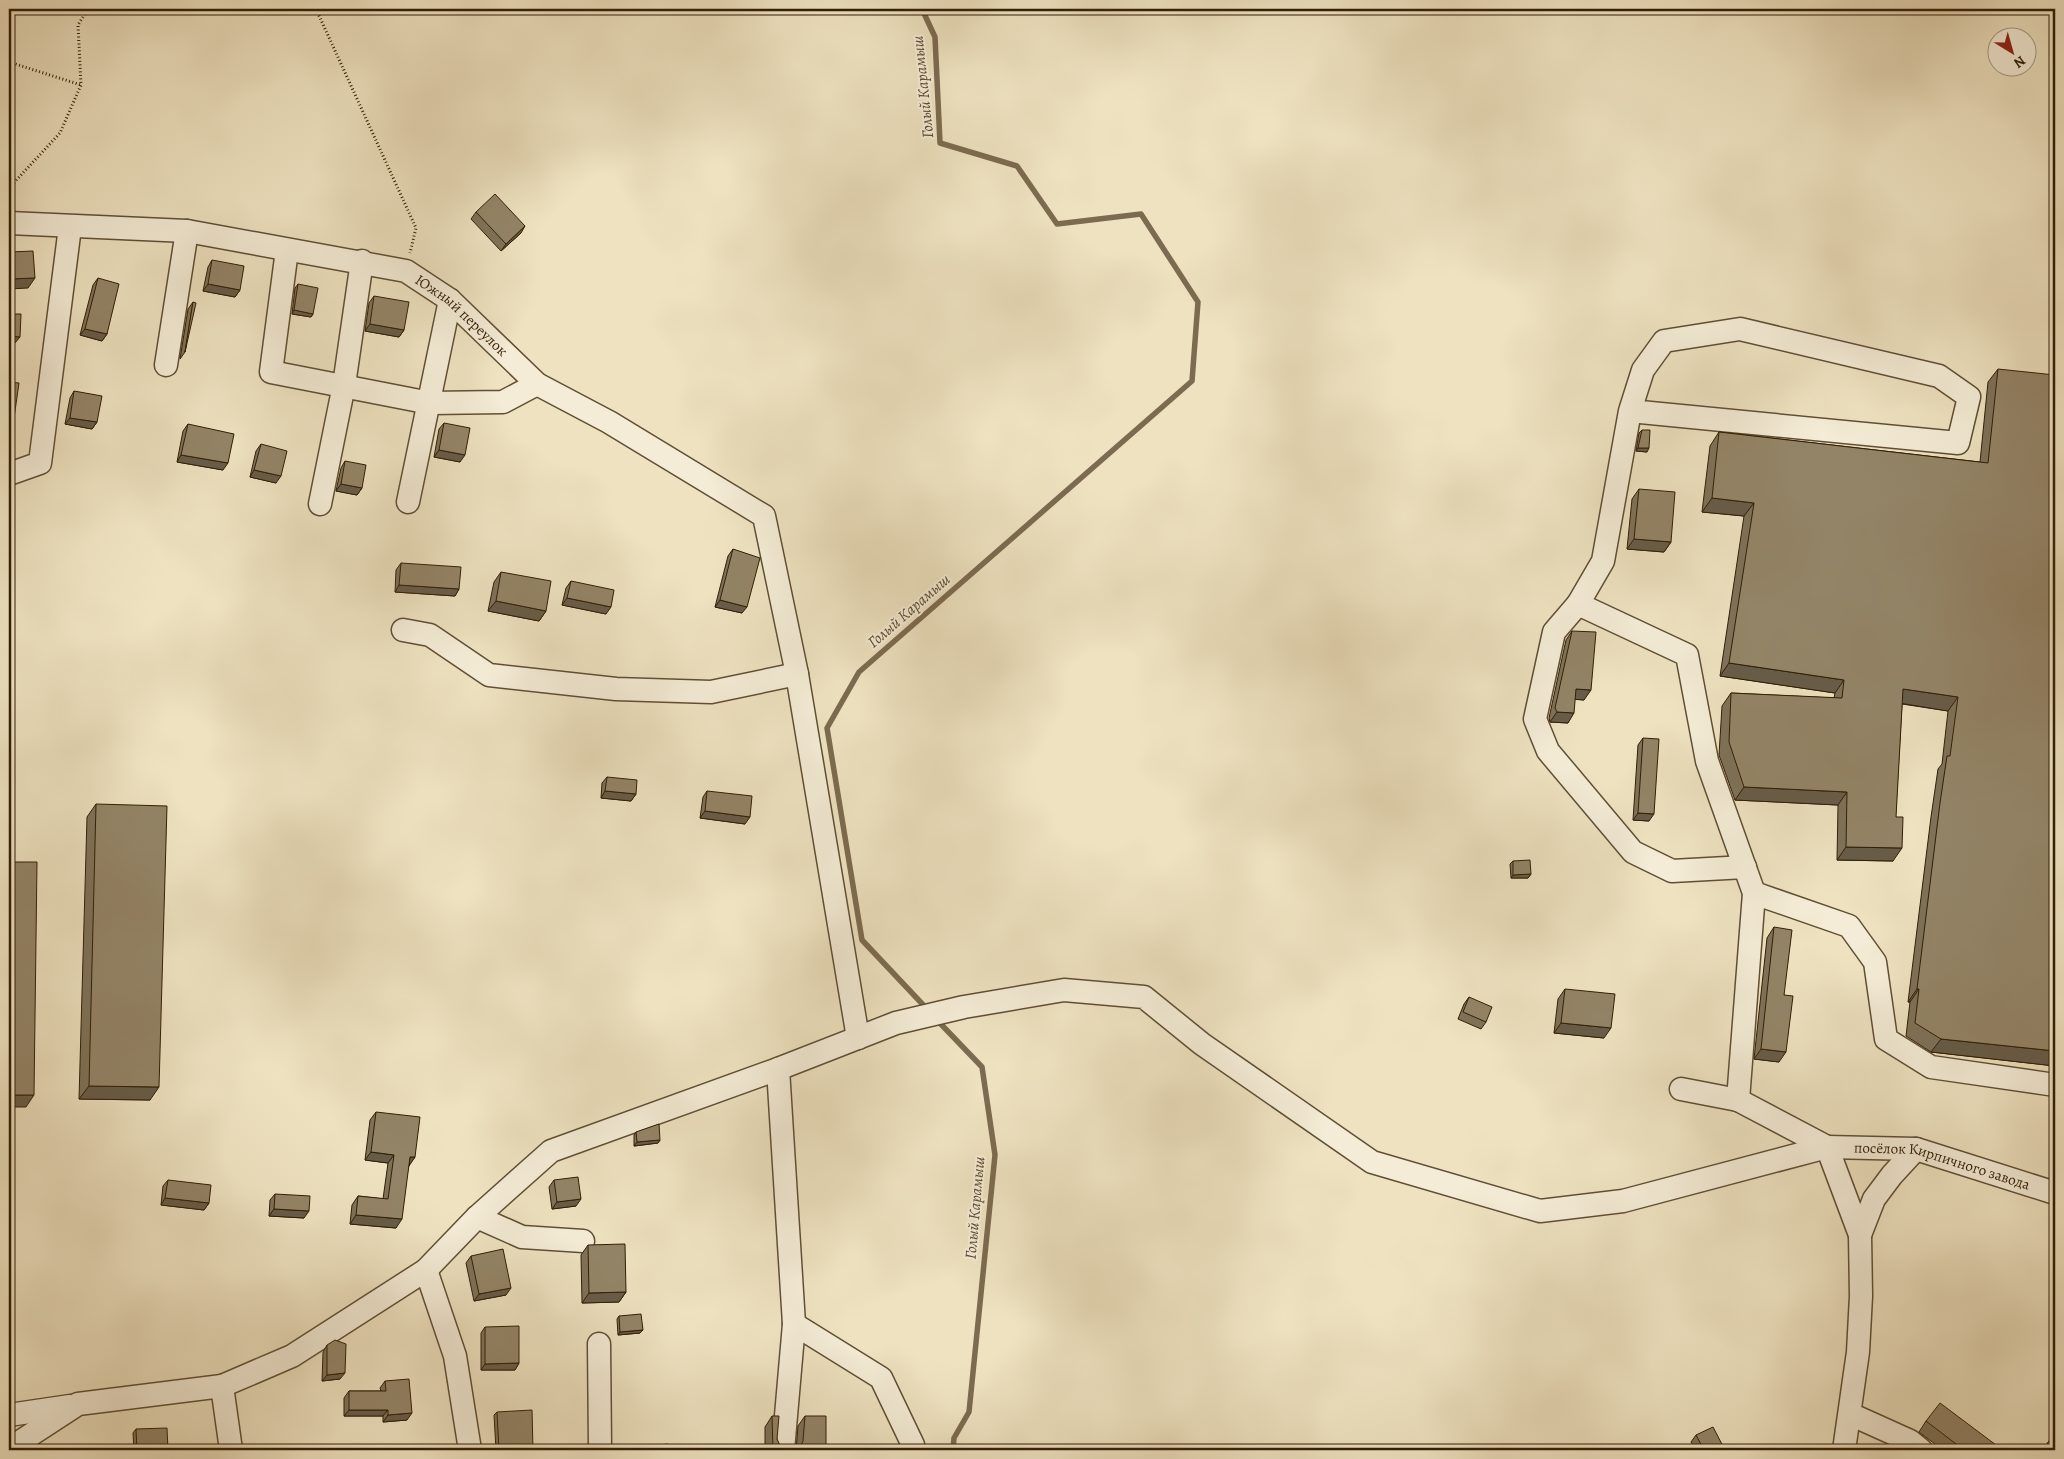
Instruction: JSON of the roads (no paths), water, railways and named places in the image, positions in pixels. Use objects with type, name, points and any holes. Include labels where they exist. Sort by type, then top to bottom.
[{"type":"street","name":"Южный переулок","points":[[9,223],[187,231],[287,250],[362,261],[406,271],[450,300],[537,384],[609,422],[764,516],[797,674],[858,1038]]},
{"type":"street","points":[[9,474],[40,463],[70,227]]},
{"type":"street","points":[[166,365],[187,231]]},
{"type":"street","points":[[287,250],[271,372],[430,403],[502,402],[537,384]]},
{"type":"street","points":[[320,504],[344,385],[362,261]]},
{"type":"street","points":[[408,502],[450,300]]},
{"type":"street","points":[[1630,411],[1958,443],[1969,397],[1939,376],[1740,328],[1664,341],[1643,370],[1630,411],[1603,562],[1578,604],[1554,632],[1536,719],[1548,751],[1633,852],[1672,871],[1745,867]]},
{"type":"street","points":[[1578,604],[1687,656],[1707,761],[1754,892],[1738,1100]]},
{"type":"street","points":[[403,630],[430,635],[488,675],[616,689],[711,692],[797,674]]},
{"type":"street","points":[[1754,892],[1849,926],[1875,962],[1886,1039],[1931,1067],[2055,1085]]},
{"type":"street","points":[[9,1416],[78,1404],[222,1386],[292,1356],[426,1270],[477,1217],[552,1151],[778,1069],[896,1023],[964,1007],[1064,990],[1144,996],[1202,1044],[1372,1162],[1540,1211],[1623,1201],[1827,1147]]},
{"type":"street","points":[[778,1069],[794,1324],[783,1450]]},
{"type":"street","points":[[1681,1090],[1738,1100],[1827,1147],[1860,1235],[1861,1296],[1858,1352],[1844,1450]]},
{"type":"street","name":"посёлок Кирпичного завода","points":[[1827,1147],[1916,1149],[2052,1190]]},
{"type":"street","points":[[1860,1235],[1874,1199],[1892,1175],[1916,1149]]},
{"type":"street","points":[[477,1217],[522,1237],[583,1240]]},
{"type":"street","points":[[426,1270],[455,1356],[470,1450]]},
{"type":"street","points":[[794,1324],[882,1378],[913,1445],[913,1450]]},
{"type":"street","points":[[598,1450],[600,1449],[599,1344]]},
{"type":"street","points":[[222,1386],[231,1450]]},
{"type":"street","points":[[9,1450],[78,1404]]},
{"type":"street","points":[[1850,1414],[1910,1441],[1921,1450]]},
{"type":"waterway","name":"Голый Карамыш","points":[[922,9],[935,37],[940,143],[1017,166],[1057,224],[1141,214],[1198,302],[1192,381],[859,672],[827,728],[862,940],[928,1010]]},
{"type":"waterway","name":"Голый Карамыш","points":[[936,1019],[982,1067],[995,1155],[969,1412],[954,1438],[953,1450]]}]
